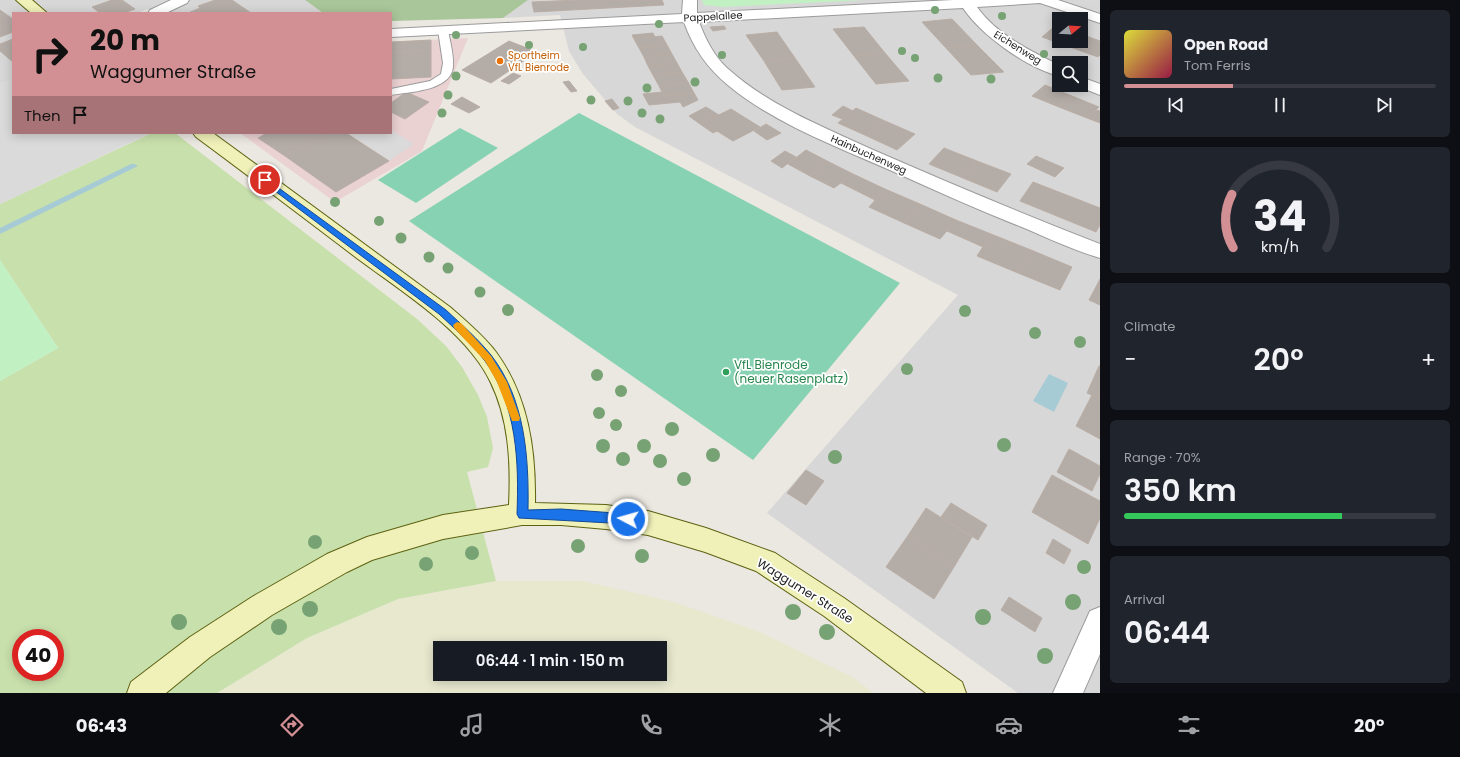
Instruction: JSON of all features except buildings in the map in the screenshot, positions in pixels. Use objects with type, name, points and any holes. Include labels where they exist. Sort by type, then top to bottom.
[{"type":"street","points":[[23,0],[39,12]]},
{"type":"street","points":[[157,12],[182,0]]},
{"type":"street","name":"Pappelallee","points":[[392,32],[443,30],[690,9],[1036,0]]},
{"type":"street","points":[[1044,0],[1100,19]]},
{"type":"street","name":"Eichenweg","points":[[966,1],[977,17],[993,32],[1015,47],[1052,67]]},
{"type":"street","name":"Hainbuchenweg","points":[[690,9],[709,58],[720,70],[744,90],[778,111],[816,130],[971,200],[1100,251]]},
{"type":"street","points":[[1088,85],[1100,90]]},
{"type":"street","points":[[203,134],[442,312],[460,328],[488,358],[502,382],[512,407],[519,434],[524,474],[522,514]]},
{"type":"street","name":"Waggumer Straße","points":[[142,693],[218,634],[262,606],[337,563],[367,549],[404,537],[443,527],[522,514],[561,514],[606,517],[641,522],[679,531],[765,562],[834,606],[951,693]]},
{"type":"street","points":[[1068,693],[1100,621]]},
{"type":"lane","points":[[392,92],[434,84],[445,76],[448,68],[443,30]]},
{"type":"shaded area","points":[[0,0],[305,0],[322,12],[152,12],[147,9],[140,12],[12,12],[12,79],[0,84]]},
{"type":"shaded area","points":[[528,0],[1100,0],[1100,693],[1018,693],[767,513],[958,295],[635,127],[617,114],[583,74],[569,51],[560,15],[503,18]]},
{"type":"shaded area","points":[[468,38],[422,151],[335,202],[241,134],[392,134],[392,42]]},
{"type":"shaded area","points":[[12,79],[12,134],[149,134],[0,204],[0,84]]},
{"type":"shaded area","points":[[392,131],[414,144],[389,161],[348,134],[392,134]]},
{"type":"green space","points":[[305,0],[528,0],[503,18],[392,21],[392,12],[322,12]]},
{"type":"green space","points":[[702,0],[866,0],[723,7],[704,5]]},
{"type":"green space","name":"VfL Bienrode (neuer Rasenplatz)","points":[[579,113],[900,283],[753,460],[409,221]]},
{"type":"green space","points":[[460,128],[498,148],[416,203],[378,180]]},
{"type":"green space","points":[[150,134],[176,134],[417,319],[446,346],[462,367],[478,395],[487,417],[493,448],[488,467],[467,472],[496,581],[398,599],[307,638],[217,693],[0,693],[0,381],[58,348],[0,260],[0,204]]},
{"type":"green space","points":[[0,260],[58,348],[0,381]]},
{"type":"green space","points":[[496,581],[583,581],[674,602],[760,632],[854,678],[873,693],[217,693],[307,638],[398,599]]},
{"type":"water","points":[[1049,374],[1068,383],[1054,412],[1033,401]]},
{"type":"waterway","points":[[0,231],[134,166]]},
{"type":"slow traffic","points":[[457,325],[488,358],[502,382],[515,418]]},
{"type":"place","name":"Sportheim VfL Bienrode","points":[[500,61]]},
{"type":"place","name":"VfL Bienrode (neuer Rasenplatz)","points":[[726,372]]},
{"type":"route","points":[[265,180],[442,312],[474,342],[488,358],[502,382],[512,407],[519,434],[524,474],[522,514],[561,514],[628,519]]}]
